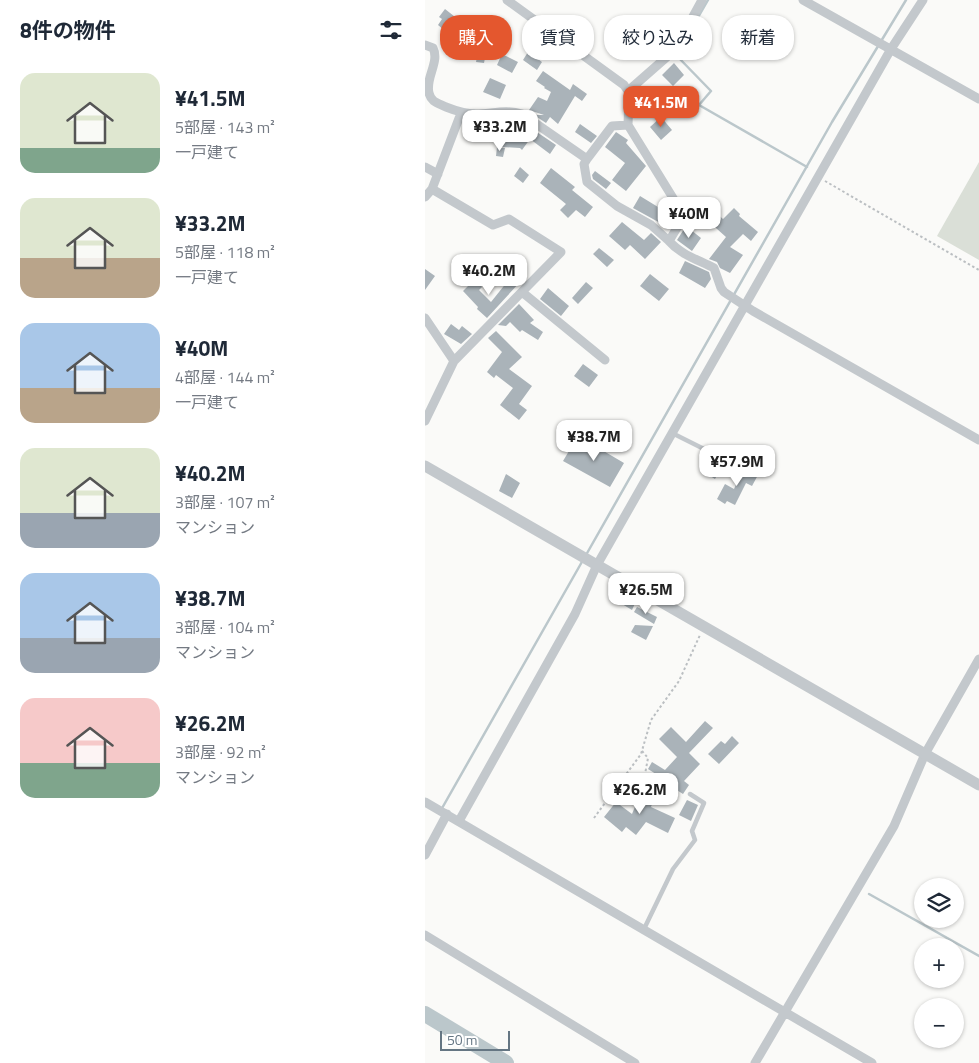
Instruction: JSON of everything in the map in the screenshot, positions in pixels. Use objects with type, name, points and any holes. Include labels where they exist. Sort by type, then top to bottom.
[{"type":"street","points":[[507,0],[624,85],[628,90],[628,125],[681,211],[683,218],[669,241]]},
{"type":"street","points":[[628,90],[669,55],[683,35],[702,0]]},
{"type":"street","points":[[803,0],[979,99]]},
{"type":"street","points":[[425,855],[453,818],[575,614],[594,563],[672,433],[889,48],[923,0]]},
{"type":"street","points":[[425,45],[433,48],[435,54],[428,86],[429,95],[434,102],[461,113],[475,114],[512,111],[522,114],[587,159]]},
{"type":"street","points":[[425,198],[432,189],[461,113]]},
{"type":"street","points":[[628,125],[612,126],[587,159],[584,164],[588,184],[617,206],[651,225],[685,254],[714,268],[724,292],[979,440]]},
{"type":"street","points":[[425,168],[438,174]]},
{"type":"street","points":[[425,421],[454,361],[561,252],[509,219],[493,225],[432,189]]},
{"type":"street","points":[[522,292],[605,360]]},
{"type":"street","points":[[425,318],[454,361]]},
{"type":"street","points":[[425,466],[979,785]]},
{"type":"street","points":[[755,1063],[787,1012],[894,826],[925,754],[979,659]]},
{"type":"street","points":[[425,802],[872,1063]]},
{"type":"street","points":[[425,935],[635,1063]]},
{"type":"lane","points":[[672,433],[732,463]]},
{"type":"lane","points":[[644,929],[673,870],[695,840],[692,831],[704,803],[690,794]]},
{"type":"path","points":[[818,177],[979,270]]},
{"type":"path","points":[[594,818],[636,762],[642,751],[651,720],[679,681],[705,626]]},
{"type":"path","points":[[642,751],[648,758],[643,785]]},
{"type":"shaded area","points":[[979,162],[979,260],[937,236]]},
{"type":"building","points":[[445,9],[453,15],[440,15]]},
{"type":"building","points":[[512,59],[518,62],[512,73],[497,65],[499,60]]},
{"type":"building","points":[[476,60],[485,60],[484,63],[476,62]]},
{"type":"building","points":[[523,60],[539,60],[542,62],[537,70]]},
{"type":"building","points":[[674,63],[684,75],[673,86],[662,75]]},
{"type":"building","points":[[543,71],[570,90],[573,84],[587,94],[582,101],[575,96],[558,124],[550,117],[546,123],[534,115],[544,115],[529,110],[538,97],[547,101],[551,92],[536,81]]},
{"type":"building","points":[[490,78],[506,85],[500,99],[483,92]]},
{"type":"building","points":[[646,93],[658,106],[651,113],[639,100]]},
{"type":"building","points":[[661,117],[672,130],[661,140],[650,127]]},
{"type":"building","points":[[503,118],[519,120],[556,145],[550,154],[530,139],[522,150],[520,148],[502,147]]},
{"type":"building","points":[[580,124],[597,136],[591,143],[575,132]]},
{"type":"building","points":[[616,132],[628,140],[626,143],[646,166],[626,191],[612,180],[625,163],[605,147]]},
{"type":"building","points":[[497,147],[505,148],[503,157],[496,156]]},
{"type":"building","points":[[520,167],[529,175],[523,183],[514,176]]},
{"type":"building","points":[[551,168],[575,187],[572,190],[593,207],[585,217],[576,210],[568,218],[560,210],[566,204],[540,183]]},
{"type":"building","points":[[595,171],[611,183],[606,189],[593,179],[592,175]]},
{"type":"building","points":[[640,196],[670,212],[662,224],[633,208]]},
{"type":"building","points":[[706,204],[723,219],[734,208],[740,214],[739,216],[758,232],[751,241],[743,234],[730,247],[743,255],[730,273],[720,268],[717,262],[709,259],[726,237],[698,212]]},
{"type":"building","points":[[622,222],[644,240],[651,233],[661,242],[645,259],[630,245],[625,250],[609,236]]},
{"type":"building","points":[[686,226],[701,238],[692,251],[677,240]]},
{"type":"building","points":[[599,248],[614,260],[607,267],[593,254]]},
{"type":"building","points":[[685,261],[709,272],[711,279],[705,288],[679,273]]},
{"type":"building","points":[[425,269],[435,276],[425,290]]},
{"type":"building","points":[[650,274],[669,289],[659,301],[640,286]]},
{"type":"building","points":[[511,277],[520,282],[487,318],[463,291],[475,279],[482,287],[479,290],[491,302]]},
{"type":"building","points":[[586,282],[593,288],[578,304],[572,298]]},
{"type":"building","points":[[548,288],[569,306],[561,316],[540,299]]},
{"type":"building","points":[[519,304],[534,320],[530,323],[543,332],[538,340],[522,330],[520,332],[510,322],[506,326],[498,325]]},
{"type":"building","points":[[451,324],[459,330],[462,326],[472,334],[461,344],[444,334]]},
{"type":"building","points":[[496,331],[522,357],[509,369],[532,386],[519,404],[527,410],[519,420],[500,405],[513,388],[496,375],[494,378],[487,372],[502,352],[488,338]]},
{"type":"building","points":[[583,364],[598,375],[589,387],[574,376]]},
{"type":"building","points":[[578,436],[624,463],[610,487],[563,461]]},
{"type":"building","points":[[714,461],[722,466],[715,479],[707,474]]},
{"type":"building","points":[[744,467],[758,475],[752,486],[746,483],[735,505],[727,501],[725,504],[717,499],[725,484],[734,489]]},
{"type":"building","points":[[506,474],[520,483],[512,498],[499,491]]},
{"type":"building","points":[[628,592],[638,597],[632,610],[622,604]]},
{"type":"building","points":[[637,607],[657,617],[654,624],[634,612]]},
{"type":"building","points":[[635,625],[653,626],[646,640],[631,632]]},
{"type":"building","points":[[705,721],[713,728],[689,753],[700,764],[684,781],[689,785],[683,794],[648,769],[652,762],[665,770],[677,757],[659,739],[671,727],[686,742]]},
{"type":"building","points":[[732,736],[739,743],[719,764],[708,754],[721,741],[725,744]]},
{"type":"building","points":[[643,787],[656,793],[651,807],[675,818],[668,833],[646,822],[636,835],[626,827],[622,832],[604,817],[616,802],[632,814]]},
{"type":"building","points":[[687,800],[698,805],[691,821],[679,815]]},
{"type":"waterway","points":[[699,15],[708,0]]},
{"type":"waterway","points":[[586,555],[832,122],[906,0]]},
{"type":"waterway","points":[[681,60],[711,91],[699,105],[807,167]]},
{"type":"waterway","points":[[441,810],[583,560]]},
{"type":"waterway","points":[[869,894],[979,956]]},
{"type":"waterway","points":[[425,1014],[506,1063]]}]
